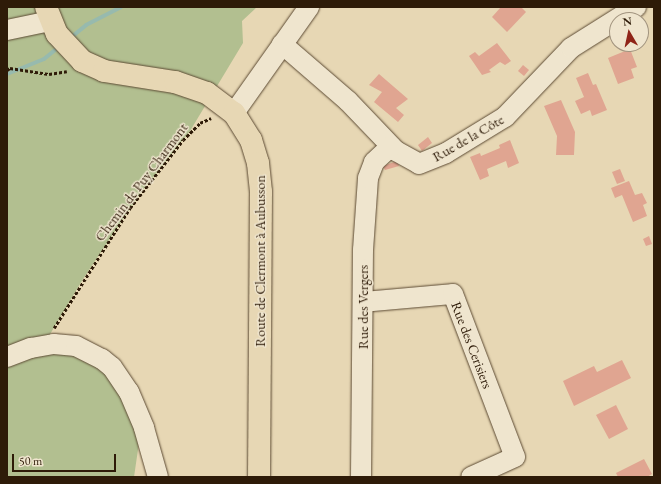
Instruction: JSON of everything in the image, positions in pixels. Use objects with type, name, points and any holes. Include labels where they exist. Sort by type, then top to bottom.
[{"type":"main road","name":"Route de Clermont à Aubusson","points":[[48,14],[65,45],[89,65],[114,73],[175,82],[196,87],[220,101],[234,113],[254,147],[261,182],[259,477]]},
{"type":"street","points":[[234,113],[309,7]]},
{"type":"street","name":"Rue de la Côte","points":[[282,44],[348,101],[391,146],[408,159],[419,164],[446,153],[505,117],[571,48],[636,7]]},
{"type":"street","points":[[7,30],[48,14]]},
{"type":"street","name":"Rue des Vergers","points":[[361,477],[363,250],[370,168],[391,146]]},
{"type":"street","name":"Rue des Cerisiers","points":[[363,302],[453,294],[515,458],[471,477]]},
{"type":"street","points":[[7,357],[43,345],[76,346],[93,353],[112,367],[129,392],[137,409],[158,477]]},
{"type":"path","points":[[7,70],[10,68],[49,74],[69,71]]},
{"type":"path","name":"Chemin de Puy Charmont","points":[[43,345],[106,242],[183,140],[200,122],[234,113]]},
{"type":"green space","points":[[7,7],[257,7],[242,21],[243,43],[190,131],[142,191],[83,279],[43,346],[95,352],[141,429],[134,477],[7,477]]},
{"type":"building","points":[[501,7],[521,7],[526,12],[507,32],[492,17]]},
{"type":"building","points":[[497,43],[511,61],[505,65],[500,62],[489,70],[491,72],[482,75],[469,56],[475,52],[479,56]]},
{"type":"building","points":[[623,52],[631,52],[637,67],[631,69],[634,78],[618,84],[608,58]]},
{"type":"building","points":[[523,65],[529,70],[524,76],[518,71]]},
{"type":"building","points":[[588,73],[593,85],[596,84],[607,110],[592,116],[590,110],[581,114],[575,101],[584,97],[576,78]]},
{"type":"building","points":[[379,74],[408,99],[396,108],[404,115],[398,122],[374,102],[382,92],[369,85]]},
{"type":"building","points":[[561,100],[575,132],[574,155],[556,155],[557,136],[544,106]]},
{"type":"building","points":[[428,137],[432,143],[422,151],[418,145]]},
{"type":"building","points":[[510,140],[519,163],[508,168],[506,161],[487,169],[489,176],[480,180],[470,157],[480,153],[481,156],[500,148],[499,145]]},
{"type":"building","points":[[397,161],[399,166],[385,170],[383,166]]},
{"type":"building","points":[[620,169],[625,181],[617,184],[612,172]]},
{"type":"building","points":[[629,181],[635,195],[642,193],[647,203],[643,205],[647,216],[633,222],[622,195],[615,198],[611,188]]},
{"type":"building","points":[[649,236],[652,244],[646,246],[643,239]]},
{"type":"building","points":[[622,360],[631,378],[574,406],[563,381],[594,366],[597,372]]},
{"type":"building","points":[[616,405],[628,429],[609,439],[596,415]]},
{"type":"building","points":[[644,459],[652,474],[647,477],[618,477],[616,473]]},
{"type":"waterway","points":[[69,39],[86,25],[121,7]]},
{"type":"waterway","points":[[7,74],[44,59],[59,47]]}]
